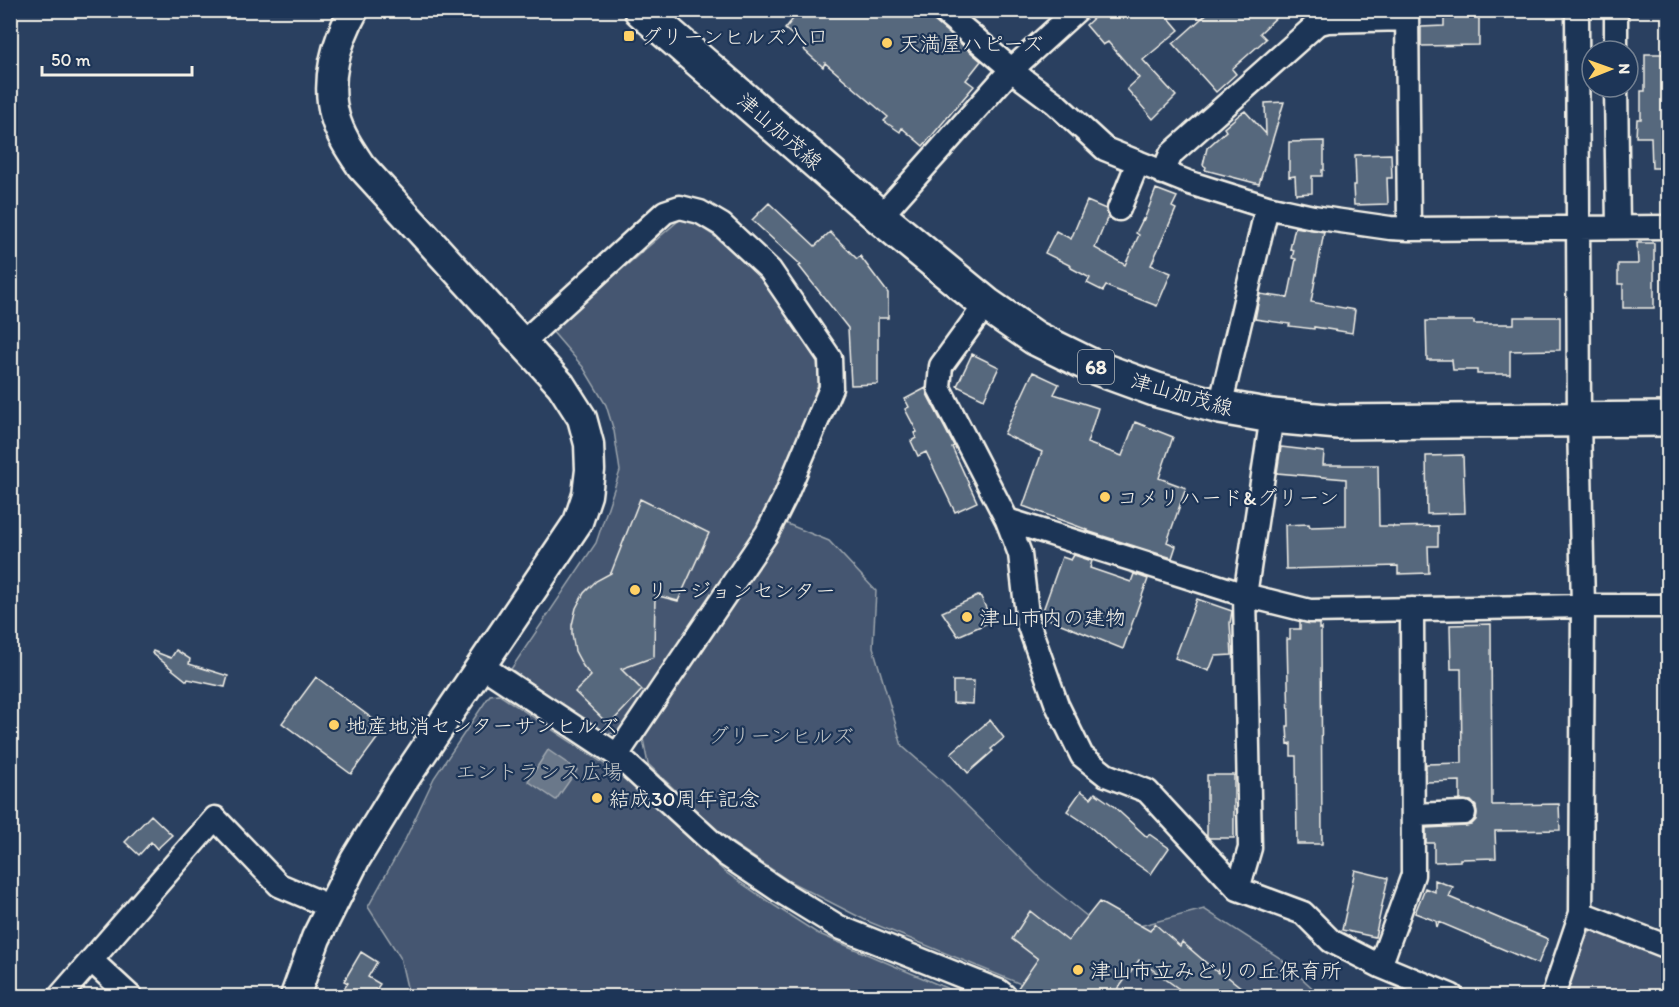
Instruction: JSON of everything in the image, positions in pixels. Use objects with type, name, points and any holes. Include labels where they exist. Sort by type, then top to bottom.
[{"type":"main road","name":"津山加茂線","points":[[641,10],[880,217],[986,304],[1035,338],[1094,367],[1157,390],[1220,407],[1272,416],[1338,422],[1668,419]]},
{"type":"street","points":[[295,996],[316,938],[355,860],[402,783],[578,522],[587,495],[590,470],[589,444],[582,418],[561,385],[361,166],[347,144],[335,117],[332,88],[334,58],[344,27],[354,10]]},
{"type":"street","points":[[942,10],[1011,70],[1055,103],[1105,149],[1190,183],[1267,207],[1313,218],[1409,229],[1668,227]]},
{"type":"street","points":[[880,217],[1011,70],[1077,10]]},
{"type":"street","points":[[1552,996],[1581,913],[1583,606],[1579,420],[1577,10]]},
{"type":"street","points":[[1616,10],[1616,39]]},
{"type":"street","points":[[1163,173],[1172,154],[1328,16],[1407,15],[1409,229]]},
{"type":"street","points":[[1616,99],[1618,227]]},
{"type":"street","points":[[1119,208],[1138,162]]},
{"type":"street","points":[[522,343],[665,212],[680,207],[699,212],[722,225],[770,270],[830,358],[831,388],[785,497],[767,532],[617,755]]},
{"type":"street","points":[[1220,407],[1267,207]]},
{"type":"street","points":[[986,304],[941,366],[939,388],[1007,520],[1020,554],[1028,624],[1057,705],[1082,756],[1106,775],[1147,791],[1238,889],[1303,913],[1331,941],[1380,966],[1452,996]]},
{"type":"street","points":[[1238,889],[1250,848],[1245,595],[1272,416]]},
{"type":"street","points":[[1007,520],[1245,595],[1310,611],[1668,606]]},
{"type":"street","points":[[1380,966],[1413,875],[1412,609]]},
{"type":"street","points":[[482,666],[617,755],[725,854],[780,891],[839,927],[999,991],[1005,996]]},
{"type":"street","points":[[1413,815],[1464,813]]},
{"type":"street","points":[[60,996],[92,962],[215,818],[279,885],[331,907]]},
{"type":"street","points":[[1581,913],[1668,947]]},
{"type":"street","points":[[92,962],[130,996]]},
{"type":"green space","points":[[684,216],[713,235],[758,274],[817,361],[819,381],[779,498],[626,732],[604,734],[511,669],[596,543],[620,471],[614,431],[606,405],[583,367],[551,330]]},
{"type":"green space","name":"グリーンヒルズ","points":[[785,523],[829,541],[876,591],[873,647],[902,746],[941,780],[1041,879],[1109,934],[1204,909],[1280,958],[1321,996],[1031,996],[1021,984],[867,921],[789,881],[724,837],[648,764],[643,739]]},
{"type":"green space","name":"エントランス広場","points":[[498,694],[627,780],[725,872],[775,906],[817,933],[965,996],[409,996],[400,957],[368,907],[405,840],[434,778],[490,695]]},
{"type":"green space","points":[[1596,925],[1668,955],[1668,996],[1560,996],[1589,932]]},
{"type":"shaded area","points":[[548,750],[577,770],[556,800],[528,781]]},
{"type":"building","points":[[800,10],[927,10],[933,20],[981,61],[966,80],[974,86],[923,146],[902,128],[900,132],[884,121],[888,117],[825,63],[823,67],[804,50],[807,47],[785,29]]},
{"type":"building","points":[[1102,10],[1162,10],[1179,30],[1143,60],[1176,96],[1153,119],[1127,89],[1139,78],[1108,42],[1103,45],[1086,25]]},
{"type":"building","points":[[1211,10],[1284,10],[1260,33],[1266,39],[1232,69],[1236,74],[1216,92],[1173,44]]},
{"type":"building","points":[[1444,10],[1479,10],[1479,45],[1421,46],[1421,27],[1444,26]]},
{"type":"building","points":[[1645,54],[1668,54],[1668,168],[1652,168],[1651,137],[1636,137],[1637,119],[1641,119],[1641,91],[1645,91]]},
{"type":"building","points":[[1284,102],[1259,184],[1205,170],[1206,167],[1203,165],[1207,148],[1240,114],[1245,111],[1266,134],[1265,103]]},
{"type":"building","points":[[1324,141],[1322,176],[1312,176],[1312,193],[1296,194],[1295,176],[1289,177],[1289,142]]},
{"type":"building","points":[[1391,154],[1392,178],[1387,178],[1388,204],[1354,205],[1355,155]]},
{"type":"building","points":[[1156,189],[1177,197],[1172,207],[1176,209],[1151,265],[1171,273],[1157,306],[1106,286],[1103,291],[1087,283],[1090,278],[1045,253],[1056,231],[1071,239],[1087,201],[1106,209],[1108,216],[1095,248],[1125,265],[1139,235],[1136,233],[1144,220]]},
{"type":"building","points":[[769,203],[815,246],[830,232],[857,259],[860,256],[888,293],[888,318],[878,318],[878,384],[851,385],[848,328],[799,266],[801,265],[752,220]]},
{"type":"building","points":[[1295,227],[1324,232],[1311,302],[1355,310],[1352,333],[1289,326],[1290,324],[1255,319],[1260,294],[1288,298],[1296,259],[1292,258],[1294,250],[1290,249]]},
{"type":"building","points":[[1637,243],[1654,243],[1654,308],[1623,308],[1623,284],[1618,284],[1618,264],[1638,264]]},
{"type":"building","points":[[1514,317],[1560,317],[1560,350],[1510,351],[1510,374],[1477,374],[1477,370],[1453,370],[1452,360],[1427,360],[1426,321],[1514,324]]},
{"type":"building","points":[[972,354],[999,367],[984,399],[957,386]]},
{"type":"building","name":"コメリハード&グリーン","points":[[1033,372],[1059,384],[1054,394],[1098,408],[1087,443],[1122,456],[1135,422],[1173,437],[1159,478],[1186,488],[1167,542],[1176,546],[1172,558],[1087,531],[1023,506],[1042,452],[1004,434]]},
{"type":"building","points":[[926,388],[954,446],[952,447],[977,502],[955,512],[926,452],[918,456],[911,441],[916,438],[914,433],[917,432],[905,409],[909,407],[905,399]]},
{"type":"building","points":[[1281,447],[1324,452],[1323,465],[1378,465],[1379,526],[1438,526],[1438,546],[1428,546],[1429,573],[1398,574],[1398,566],[1286,569],[1285,525],[1346,526],[1346,479],[1277,473]]},
{"type":"building","points":[[1463,455],[1465,513],[1427,514],[1426,456]]},
{"type":"building","name":"リージョンセンター","points":[[640,499],[709,533],[678,601],[655,595],[654,657],[621,669],[642,690],[609,725],[575,692],[591,676],[575,651],[572,625],[576,608],[584,593],[596,581],[611,573]]},
{"type":"building","points":[[1074,555],[1092,561],[1090,568],[1131,582],[1134,574],[1148,579],[1123,649],[1041,616],[1062,557],[1071,560]]},
{"type":"building","name":"津山市内の建物","points":[[980,595],[992,621],[958,636],[942,612]]},
{"type":"building","points":[[1197,599],[1232,611],[1230,623],[1232,655],[1215,656],[1209,671],[1175,658]]},
{"type":"building","points":[[1300,622],[1319,624],[1319,629],[1321,628],[1322,844],[1297,844],[1296,756],[1291,756],[1287,726],[1289,726],[1287,639],[1290,639],[1290,629],[1300,629]]},
{"type":"building","points":[[1491,624],[1492,805],[1559,804],[1560,830],[1495,831],[1496,858],[1434,862],[1434,843],[1426,843],[1426,828],[1471,825],[1476,820],[1477,813],[1476,806],[1471,801],[1460,800],[1460,781],[1426,782],[1426,764],[1462,763],[1461,669],[1451,669],[1450,625]]},
{"type":"building","points":[[176,650],[190,659],[189,664],[228,676],[225,687],[188,679],[187,681],[152,653],[153,651],[171,658]]},
{"type":"building","name":"地産地消センターサンヒルズ","points":[[316,677],[385,728],[351,774],[282,723]]},
{"type":"building","name":"津山市内の建物","points":[[953,681],[974,681],[973,704],[953,703]]},
{"type":"building","points":[[990,720],[1004,738],[968,773],[951,753]]},
{"type":"building","points":[[1207,775],[1234,775],[1234,838],[1209,838],[1207,836]]},
{"type":"building","points":[[1081,791],[1091,798],[1095,793],[1111,804],[1147,837],[1149,834],[1169,848],[1151,874],[1067,811]]},
{"type":"building","points":[[151,815],[172,835],[157,849],[151,842],[139,855],[125,842]]},
{"type":"building","points":[[1355,870],[1388,878],[1375,937],[1342,930]]},
{"type":"building","points":[[1435,880],[1453,887],[1449,897],[1548,939],[1538,964],[1439,922],[1437,928],[1436,921],[1415,913],[1425,888],[1435,892]]},
{"type":"building","points":[[1099,902],[1150,931],[1155,924],[1180,946],[1182,942],[1218,973],[1219,970],[1252,996],[1189,996],[1139,960],[1113,996],[1028,996],[1017,989],[1038,959],[1012,939],[1030,911],[1068,941]]},
{"type":"building","points":[[361,952],[377,962],[368,977],[380,984],[372,996],[339,996],[348,983],[344,981]]},
{"type":"place","name":"グリーンヒルズ入口","points":[[629,36]]},
{"type":"place","name":"天満屋ハピーズ","points":[[887,43]]},
{"type":"place","name":"コメリハード&グリーン","points":[[1105,497]]},
{"type":"place","name":"リージョンセンター","points":[[635,590]]},
{"type":"place","name":"津山市内の建物","points":[[967,617]]},
{"type":"place","name":"地産地消センターサンヒルズ","points":[[334,725]]},
{"type":"place","name":"結成30周年記念","points":[[597,798]]},
{"type":"place","name":"津山市立みどりの丘保育所","points":[[1078,970]]}]
